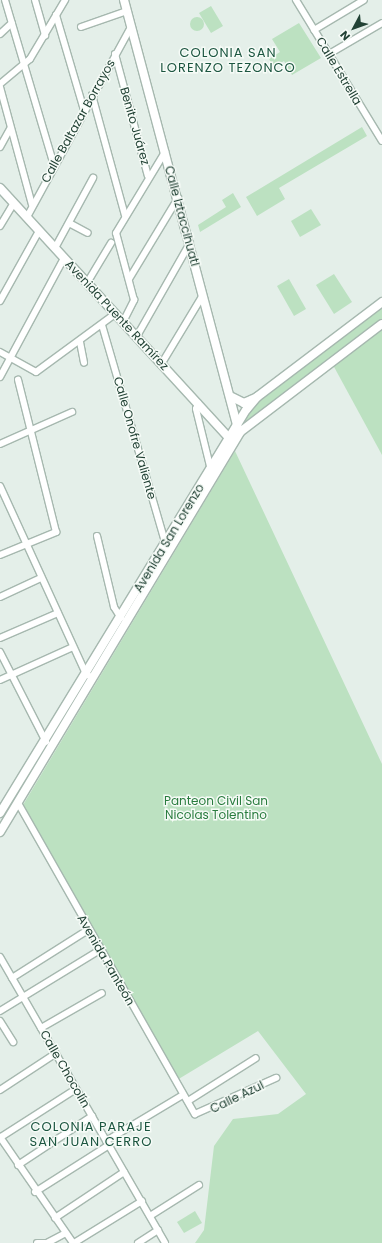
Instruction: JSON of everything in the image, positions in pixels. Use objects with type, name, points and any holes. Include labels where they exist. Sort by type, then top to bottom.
[{"type":"main road","name":"Calle Iztaccihuatl","points":[[124,0],[203,296],[232,397],[239,429]]},
{"type":"main road","name":"Avenida Puente Ramírez","points":[[0,188],[231,440]]},
{"type":"main road","name":"Avenida San Lorenzo","points":[[0,813],[45,740],[89,676],[257,397],[382,302]]},
{"type":"main road","name":"Avenida San Lorenzo","points":[[239,429],[382,324]]},
{"type":"main road","points":[[232,397],[244,403],[257,397]]},
{"type":"main road","name":"Avenida San Lorenzo","points":[[0,832],[51,748],[121,618],[168,546]]},
{"type":"street","points":[[5,0],[25,62],[54,166]]},
{"type":"street","points":[[35,0],[45,36]]},
{"type":"street","points":[[59,0],[61,7]]},
{"type":"street","points":[[32,205],[10,129],[0,86],[25,62],[45,36],[65,0]]},
{"type":"street","points":[[314,30],[364,0]]},
{"type":"street","name":"Calle Estrella","points":[[299,1],[314,30],[382,141]]},
{"type":"street","points":[[81,27],[127,11]]},
{"type":"street","points":[[56,15],[84,110]]},
{"type":"street","points":[[0,34],[12,23]]},
{"type":"street","points":[[329,54],[382,24]]},
{"type":"street","name":"Calle Baltazar Borrayos","points":[[27,217],[32,205],[92,95],[131,27]]},
{"type":"street","name":"Benito Juárez","points":[[115,54],[148,176]]},
{"type":"street","points":[[92,95],[125,216]]},
{"type":"street","points":[[0,148],[10,129]]},
{"type":"street","points":[[123,322],[134,300],[116,233],[148,176],[165,152]]},
{"type":"street","points":[[55,248],[93,178]]},
{"type":"street","points":[[129,279],[178,198]]},
{"type":"street","points":[[0,226],[14,202]]},
{"type":"street","points":[[69,223],[88,233]]},
{"type":"street","points":[[0,300],[39,231]]},
{"type":"street","points":[[87,283],[111,243]]},
{"type":"street","points":[[137,336],[190,243]]},
{"type":"street","points":[[0,377],[64,258]]},
{"type":"street","points":[[162,363],[203,296]]},
{"type":"street","points":[[0,352],[36,372],[80,342],[115,314]]},
{"type":"street","name":"Calle Onofre Valiente","points":[[102,325],[168,546]]},
{"type":"street","points":[[80,342],[84,363]]},
{"type":"street","points":[[0,555],[56,532],[18,380]]},
{"type":"street","points":[[198,403],[196,409],[213,471]]},
{"type":"street","points":[[0,444],[72,412]]},
{"type":"street","points":[[0,486],[73,647],[89,676]]},
{"type":"street","points":[[97,536],[114,607],[121,618]]},
{"type":"street","points":[[0,597],[42,578]]},
{"type":"street","points":[[0,638],[58,613]]},
{"type":"street","points":[[0,680],[73,647]]},
{"type":"street","points":[[0,652],[45,740],[51,748]]},
{"type":"street","name":"Avenida Panteón","points":[[18,803],[88,930],[183,1095],[197,1116]]},
{"type":"street","points":[[12,978],[88,930]]},
{"type":"street","points":[[0,1011],[100,950]]},
{"type":"street","name":"Calle Chocolín","points":[[1,960],[165,1243]]},
{"type":"street","points":[[41,1028],[102,993]]},
{"type":"street","points":[[0,1021],[13,1042]]},
{"type":"street","points":[[0,1090],[55,1054]]},
{"type":"street","points":[[188,1101],[256,1058]]},
{"type":"street","name":"Calle Azul","points":[[197,1116],[276,1078]]},
{"type":"street","points":[[76,1089],[1,1140],[35,1192],[73,1243],[142,1202]]},
{"type":"street","points":[[35,1192],[107,1143],[183,1095]]},
{"type":"street","points":[[18,1165],[92,1116]]},
{"type":"street","points":[[55,1218],[124,1172]]},
{"type":"street","points":[[150,1216],[199,1185]]},
{"type":"street","points":[[138,1243],[158,1230]]},
{"type":"street","points":[[37,1243],[46,1243],[66,1234]]},
{"type":"green space","points":[[211,6],[223,26],[211,33],[199,13]]},
{"type":"green space","points":[[194,17],[200,17],[204,21],[204,27],[200,31],[194,31],[190,27],[190,21]]},
{"type":"green space","points":[[299,23],[321,58],[292,75],[284,61],[274,67],[269,59],[280,52],[272,39]]},
{"type":"green space","points":[[362,127],[367,136],[279,188],[285,199],[257,216],[246,197]]},
{"type":"green space","points":[[233,193],[241,207],[200,232],[198,225],[226,207],[222,200]]},
{"type":"green space","points":[[311,209],[321,225],[300,237],[291,221]]},
{"type":"green space","points":[[334,274],[352,302],[334,314],[316,285]]},
{"type":"green space","points":[[289,279],[306,309],[294,316],[277,286]]},
{"type":"green space","points":[[382,305],[382,319],[250,422],[245,421],[243,415],[248,408]]},
{"type":"green space","points":[[382,326],[382,455],[333,365]]},
{"type":"green space","name":"Panteon Civil San Nicolas Tolentino","points":[[235,451],[382,764],[382,1243],[195,1243],[204,1230],[214,1146],[233,1119],[278,1114],[306,1094],[258,1031],[177,1080],[23,805]]},
{"type":"green space","points":[[195,1211],[202,1223],[184,1233],[177,1222]]},
{"type":"district","name":"COLONIA SAN LORENZO TEZONCO","points":[[228,62]]},
{"type":"district","name":"COLONIA PARAJE SAN JUAN CERRO","points":[[91,1136]]}]
